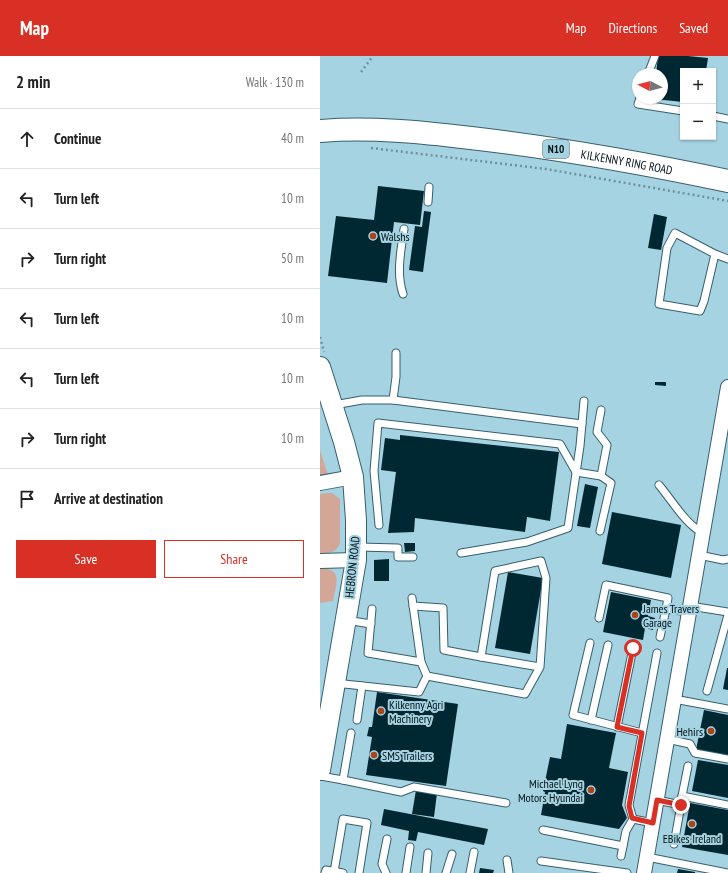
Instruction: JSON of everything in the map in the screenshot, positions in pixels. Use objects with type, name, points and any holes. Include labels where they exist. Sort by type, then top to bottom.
[{"type":"highway","name":"KILKENNY RING ROAD","points":[[320,114],[382,129],[494,141],[573,152],[728,180]]},
{"type":"highway","name":"KILKENNY RING ROAD","points":[[320,131],[382,129]]},
{"type":"street","name":"HEBRON ROAD","points":[[320,367],[327,399],[344,442],[353,477],[356,520],[356,554],[350,596],[332,688],[320,770]]},
{"type":"street","points":[[644,873],[727,395]]},
{"type":"street","points":[[320,483],[353,477]]},
{"type":"street","points":[[320,561],[356,554]]},
{"type":"lane","points":[[650,68],[655,56]]},
{"type":"lane","points":[[638,104],[680,111]]},
{"type":"lane","points":[[716,117],[728,119]]},
{"type":"lane","points":[[428,202],[429,187]]},
{"type":"lane","points":[[403,294],[400,286],[399,268],[404,229]]},
{"type":"lane","points":[[715,254],[704,301],[700,310],[659,304],[667,248],[675,234],[728,259]]},
{"type":"lane","points":[[393,400],[396,377],[396,353]]},
{"type":"lane","points":[[327,399],[340,403],[362,400],[393,400],[582,424]]},
{"type":"lane","points":[[461,553],[527,542],[568,528],[584,402]]},
{"type":"lane","points":[[601,410],[597,432],[607,445],[601,476]]},
{"type":"lane","points":[[379,524],[374,471],[378,423],[560,444],[576,472]]},
{"type":"lane","points":[[576,472],[601,476],[611,483],[600,531]]},
{"type":"lane","points":[[659,484],[689,523],[698,531],[703,533]]},
{"type":"lane","points":[[356,554],[398,548],[398,557],[413,557]]},
{"type":"lane","points":[[699,555],[723,560],[728,557]]},
{"type":"lane","points":[[427,676],[525,694],[540,667],[546,578],[541,561],[495,571],[481,658]]},
{"type":"lane","points":[[599,618],[606,585],[668,598],[660,637]]},
{"type":"lane","points":[[332,688],[362,686],[419,692],[427,676],[421,662],[413,602],[442,608],[444,650],[481,658],[540,667]]},
{"type":"lane","points":[[372,609],[368,653],[421,662]]},
{"type":"lane","points":[[666,609],[690,609],[728,614],[707,691]]},
{"type":"lane","points":[[346,620],[371,624]]},
{"type":"lane","points":[[590,643],[573,715],[642,733]]},
{"type":"lane","points":[[591,720],[608,644]]},
{"type":"lane","points":[[617,727],[633,648]]},
{"type":"lane","points":[[621,856],[626,831],[632,818],[629,806],[657,653]]},
{"type":"lane","points":[[357,720],[362,686]]},
{"type":"lane","points":[[674,699],[728,709]]},
{"type":"lane","points":[[343,780],[351,733]]},
{"type":"lane","points":[[667,739],[690,744],[695,753],[728,759]]},
{"type":"lane","points":[[674,844],[688,766]]},
{"type":"lane","points":[[320,776],[401,792],[414,787],[506,803]]},
{"type":"lane","points":[[682,796],[728,805]]},
{"type":"lane","points":[[657,800],[681,805]]},
{"type":"lane","points":[[632,818],[653,823]]},
{"type":"lane","points":[[334,872],[343,819],[367,823],[359,873]]},
{"type":"lane","points":[[543,830],[623,846]]},
{"type":"lane","points":[[386,873],[382,864],[387,839]]},
{"type":"lane","points":[[406,873],[410,847]]},
{"type":"lane","points":[[470,873],[474,852]]},
{"type":"lane","points":[[426,873],[428,853]]},
{"type":"lane","points":[[446,873],[452,854]]},
{"type":"lane","points":[[647,857],[728,873]]},
{"type":"lane","points":[[507,860],[509,873]]},
{"type":"lane","points":[[541,861],[627,873]]},
{"type":"lane","points":[[325,873],[326,870],[343,873]]},
{"type":"path","points":[[361,72],[373,56]]},
{"type":"path","points":[[369,148],[546,169],[728,201]]},
{"type":"shaded area","points":[[320,450],[328,475],[320,478]]},
{"type":"shaded area","points":[[332,493],[340,499],[340,543],[335,551],[320,554],[320,494]]},
{"type":"shaded area","points":[[320,568],[333,571],[337,578],[333,601],[320,603]]},
{"type":"building","points":[[658,56],[708,58],[706,68],[680,68],[680,102],[668,100],[668,68],[657,68]]},
{"type":"building","points":[[378,186],[424,191],[420,225],[394,222],[387,283],[328,276],[336,216],[374,220]]},
{"type":"building","points":[[424,211],[431,212],[423,272],[409,270],[415,226],[422,227]]},
{"type":"building","points":[[654,214],[667,217],[661,250],[648,248]]},
{"type":"building","points":[[655,382],[666,382],[666,386],[655,385]]},
{"type":"building","points":[[400,435],[559,452],[550,521],[527,517],[525,532],[415,518],[414,532],[388,533],[396,472],[381,470],[385,438],[400,440]]},
{"type":"building","points":[[585,484],[598,487],[590,528],[577,526]]},
{"type":"building","points":[[612,512],[681,525],[671,578],[602,564]]},
{"type":"building","points":[[404,543],[415,543],[415,551],[405,552]]},
{"type":"building","points":[[389,559],[389,581],[374,581],[374,560]]},
{"type":"building","points":[[508,572],[543,578],[530,654],[495,648]]},
{"type":"building","points":[[611,592],[651,600],[648,616],[655,618],[653,630],[645,628],[643,640],[603,632]]},
{"type":"building","points":[[728,668],[728,690],[723,689]]},
{"type":"building","points":[[377,692],[458,704],[446,786],[366,775],[372,737],[367,736],[369,727],[372,727]]},
{"type":"building","points":[[704,710],[728,715],[728,756],[696,750]]},
{"type":"building","points":[[567,724],[616,733],[609,768],[628,772],[622,805],[627,818],[619,829],[541,815],[545,792],[543,791],[550,757],[561,759]]},
{"type":"building","points":[[698,760],[728,765],[728,798],[692,791]]},
{"type":"building","points":[[416,790],[437,793],[434,817],[412,814]]},
{"type":"building","points":[[690,803],[728,810],[728,855],[682,847]]},
{"type":"building","points":[[384,809],[488,829],[484,845],[418,832],[416,841],[408,840],[409,831],[381,825]]},
{"type":"building","points":[[480,868],[494,870],[493,873],[479,873]]},
{"type":"building","points":[[678,869],[695,872],[695,873],[677,873]]},
{"type":"place","name":"Walshs","points":[[373,236]]},
{"type":"place","name":"James Travers Garage","points":[[635,615]]},
{"type":"place","name":"Kilkenny Agri Machinery","points":[[381,711]]},
{"type":"place","name":"Hehirs","points":[[711,731]]},
{"type":"place","name":"SMS Trailers","points":[[374,755]]},
{"type":"place","name":"Michael Lyng Motors Hyundai","points":[[591,790]]},
{"type":"place","name":"EBikes Ireland","points":[[692,824]]},
{"type":"route","points":[[633,648],[617,727],[642,733],[629,806],[632,818],[653,823],[657,800],[681,805]]}]
